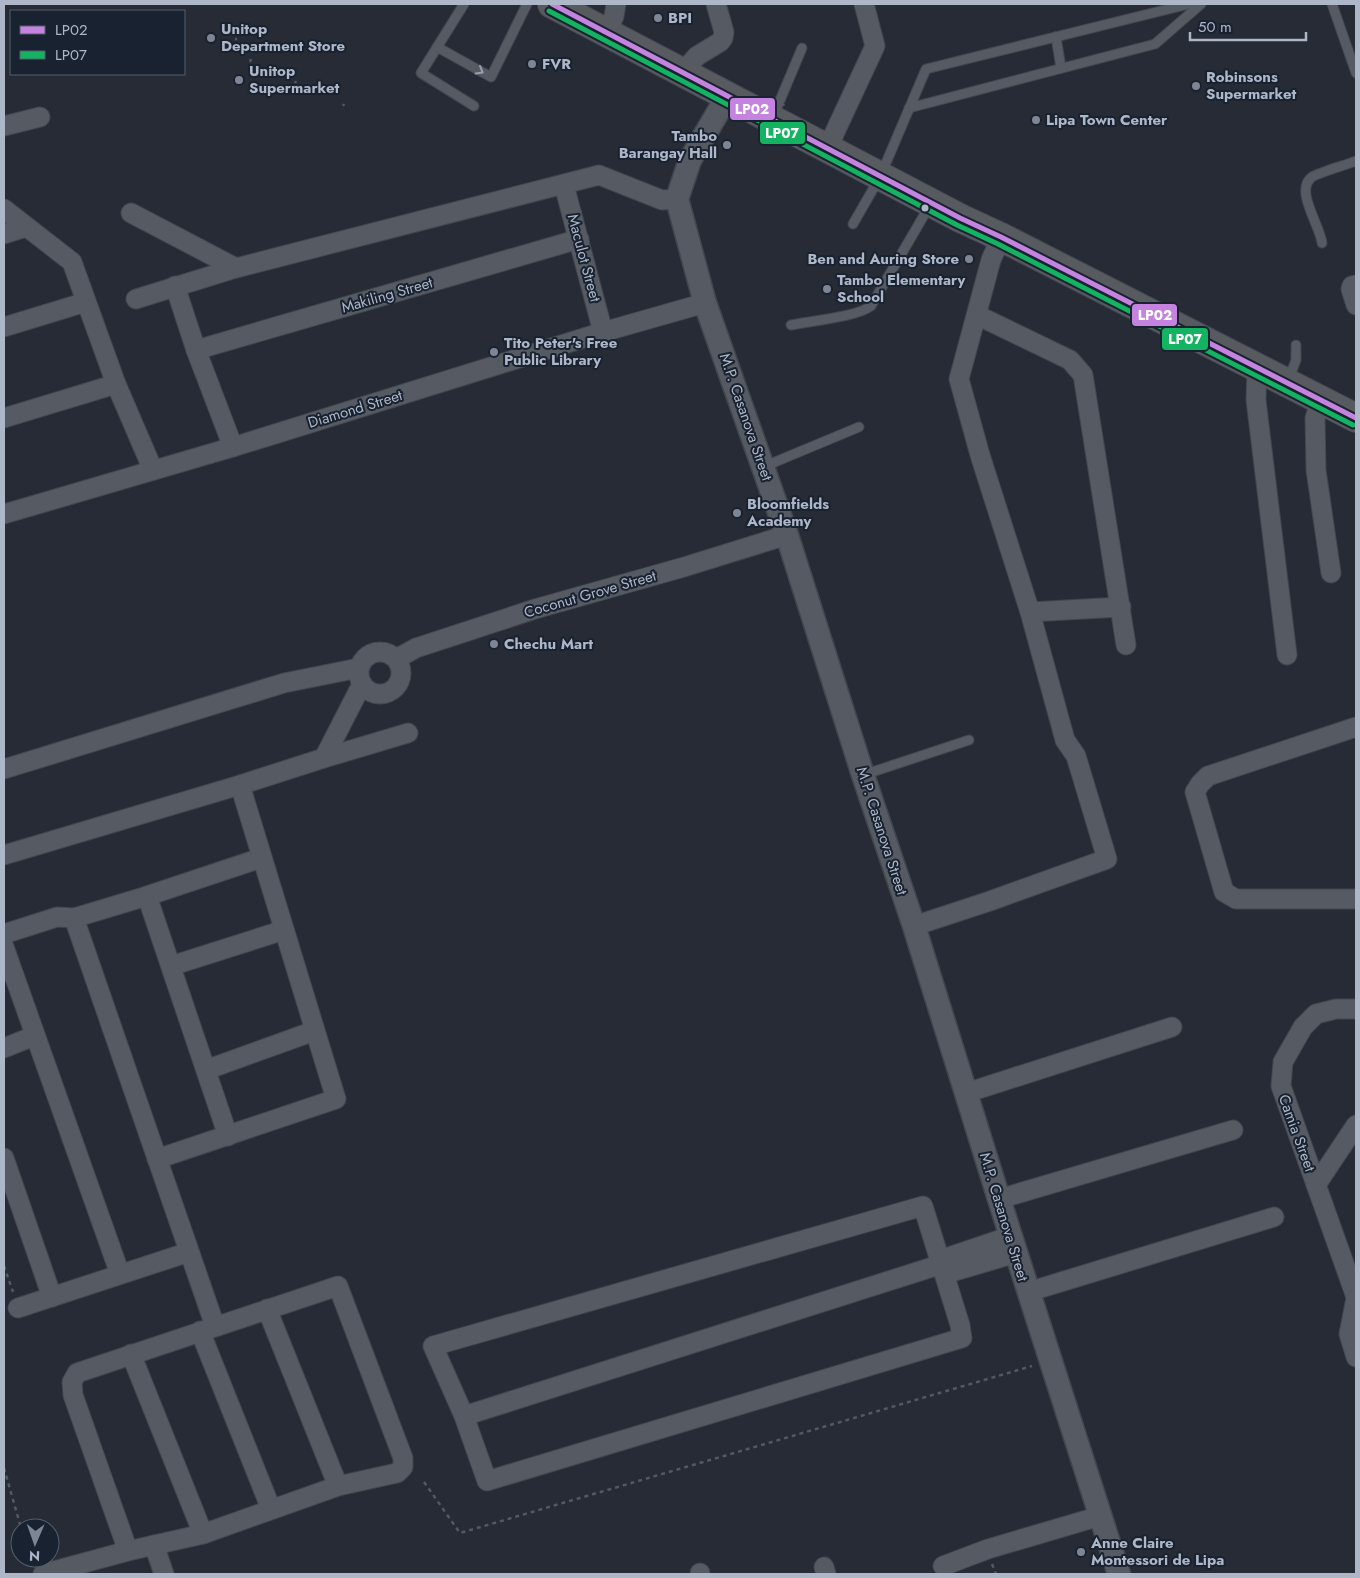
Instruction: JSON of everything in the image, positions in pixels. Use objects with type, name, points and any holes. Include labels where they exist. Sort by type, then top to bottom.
[{"type":"highway","points":[[552,4],[728,95],[774,122],[880,177],[1356,418]]},
{"type":"street","points":[[607,33],[614,16],[616,4]]},
{"type":"street","points":[[683,72],[697,56],[720,42],[723,38],[724,32],[716,4]]},
{"type":"street","points":[[827,149],[875,46],[864,4]]},
{"type":"street","points":[[136,299],[236,268],[599,175],[662,200],[676,199],[690,160],[728,95]]},
{"type":"street","points":[[4,126],[40,116]]},
{"type":"street","name":"Maculot Street","points":[[564,185],[603,332]]},
{"type":"street","name":"M.P. Casanova Street","points":[[676,199],[705,303],[787,535],[863,775],[914,926],[998,1200],[1119,1574]]},
{"type":"street","points":[[4,209],[72,262],[116,384],[153,470]]},
{"type":"street","points":[[131,213],[236,268]]},
{"type":"street","points":[[4,234],[26,227]]},
{"type":"street","points":[[914,926],[1107,859],[1076,756],[1066,740],[1030,612],[980,454],[959,379],[992,260],[1001,237]]},
{"type":"street","name":"Makiling Street","points":[[196,350],[579,239]]},
{"type":"street","points":[[1356,285],[1352,286],[1351,289],[1356,305]]},
{"type":"street","points":[[175,286],[196,350],[234,447]]},
{"type":"street","points":[[4,327],[86,302]]},
{"type":"street","name":"Diamond Street","points":[[4,514],[234,447],[603,332],[705,303]]},
{"type":"street","points":[[977,315],[1070,360],[1083,375],[1126,645]]},
{"type":"street","points":[[1258,369],[1256,400],[1287,655]]},
{"type":"street","points":[[4,418],[116,384]]},
{"type":"street","points":[[1320,400],[1315,418],[1316,470],[1331,573]]},
{"type":"street","name":"Coconut Grove Street","points":[[396,660],[416,648],[535,609],[684,567],[787,535]]},
{"type":"street","points":[[1030,612],[1121,607]]},
{"type":"street","points":[[324,758],[361,676],[362,661],[368,655],[375,652],[383,652],[390,654],[400,668],[400,678],[396,686],[388,692],[378,694],[369,691],[361,676]]},
{"type":"street","points":[[4,768],[284,682],[361,676]]},
{"type":"street","points":[[1356,726],[1208,776],[1195,792],[1224,892],[1236,899],[1356,899]]},
{"type":"street","points":[[4,855],[408,733]]},
{"type":"street","points":[[158,1159],[336,1099],[240,785]]},
{"type":"street","points":[[4,934],[57,917],[74,918],[262,858]]},
{"type":"street","points":[[147,896],[228,1136]]},
{"type":"street","points":[[74,918],[189,1252],[207,1329],[271,1509]]},
{"type":"street","points":[[171,966],[284,930]]},
{"type":"street","points":[[4,948],[120,1274]]},
{"type":"street","name":"Camia Street","points":[[1356,1009],[1336,1009],[1316,1014],[1303,1027],[1283,1062],[1281,1086],[1356,1297]]},
{"type":"street","points":[[966,1093],[1172,1027]]},
{"type":"street","points":[[206,1070],[314,1031]]},
{"type":"street","points":[[4,1048],[34,1036]]},
{"type":"street","points":[[1316,1185],[1356,1125]]},
{"type":"street","points":[[998,1200],[1233,1130]]},
{"type":"street","points":[[4,1158],[52,1297]]},
{"type":"street","points":[[923,1206],[942,1266],[962,1338],[487,1481],[464,1416],[433,1346],[923,1206]]},
{"type":"street","points":[[1028,1292],[1274,1217]]},
{"type":"street","points":[[464,1416],[1013,1245]]},
{"type":"street","points":[[18,1308],[189,1252]]},
{"type":"street","points":[[43,1574],[128,1551],[202,1534],[338,1486],[397,1473],[403,1467],[403,1458],[338,1286],[77,1373],[72,1382],[73,1395],[128,1551]]},
{"type":"street","points":[[1356,1297],[1349,1334],[1356,1358]]},
{"type":"street","points":[[267,1309],[338,1486]]},
{"type":"street","points":[[131,1354],[202,1534]]},
{"type":"street","points":[[943,1566],[988,1549],[1100,1516]]},
{"type":"street","points":[[154,1545],[164,1574]]},
{"type":"lane","points":[[464,4],[421,73],[474,106]]},
{"type":"lane","points":[[438,47],[491,77],[527,4]]},
{"type":"lane","points":[[853,224],[880,177],[926,69],[1189,4]]},
{"type":"lane","points":[[909,108],[1155,44],[1201,4]]},
{"type":"lane","points":[[1332,4],[1356,73]]},
{"type":"lane","points":[[1056,37],[1061,68]]},
{"type":"lane","points":[[774,122],[802,48]]},
{"type":"lane","points":[[1322,243],[1318,227],[1305,196],[1306,184],[1312,177],[1356,161]]},
{"type":"lane","points":[[791,325],[854,313],[866,310],[871,306],[931,203]]},
{"type":"lane","points":[[1287,384],[1296,360],[1296,345]]},
{"type":"lane","points":[[763,467],[859,427]]},
{"type":"lane","points":[[863,775],[969,740]]},
{"type":"path","points":[[4,1266],[18,1308]]},
{"type":"path","points":[[424,1482],[460,1533],[1051,1361]]},
{"type":"path","points":[[4,1468],[18,1518]]},
{"type":"transit line","name":"LP02","points":[[552,4],[960,218],[1001,237],[1356,418]]},
{"type":"transit line","name":"LP07","points":[[549,11],[957,225],[998,244],[1353,425]]},
{"type":"place","name":"BPI","points":[[658,18]]},
{"type":"place","name":"Unitop Department Store","points":[[211,38]]},
{"type":"place","name":"FVR","points":[[532,64]]},
{"type":"place","name":"Unitop Supermarket","points":[[239,80]]},
{"type":"place","name":"Robinsons Supermarket","points":[[1196,86]]},
{"type":"place","name":"Lipa Town Center","points":[[1036,120]]},
{"type":"place","name":"Tambo Barangay Hall","points":[[727,145]]},
{"type":"place","name":"Ben and Auring Store","points":[[969,259]]},
{"type":"place","name":"Tambo Elementary School","points":[[827,289]]},
{"type":"place","name":"Tito Peter's Free Public Library","points":[[494,352]]},
{"type":"place","name":"Bloomfields Academy","points":[[737,513]]},
{"type":"place","name":"Chechu Mart","points":[[494,644]]},
{"type":"place","name":"Anne Claire Montessori de Lipa","points":[[1081,1552]]}]
